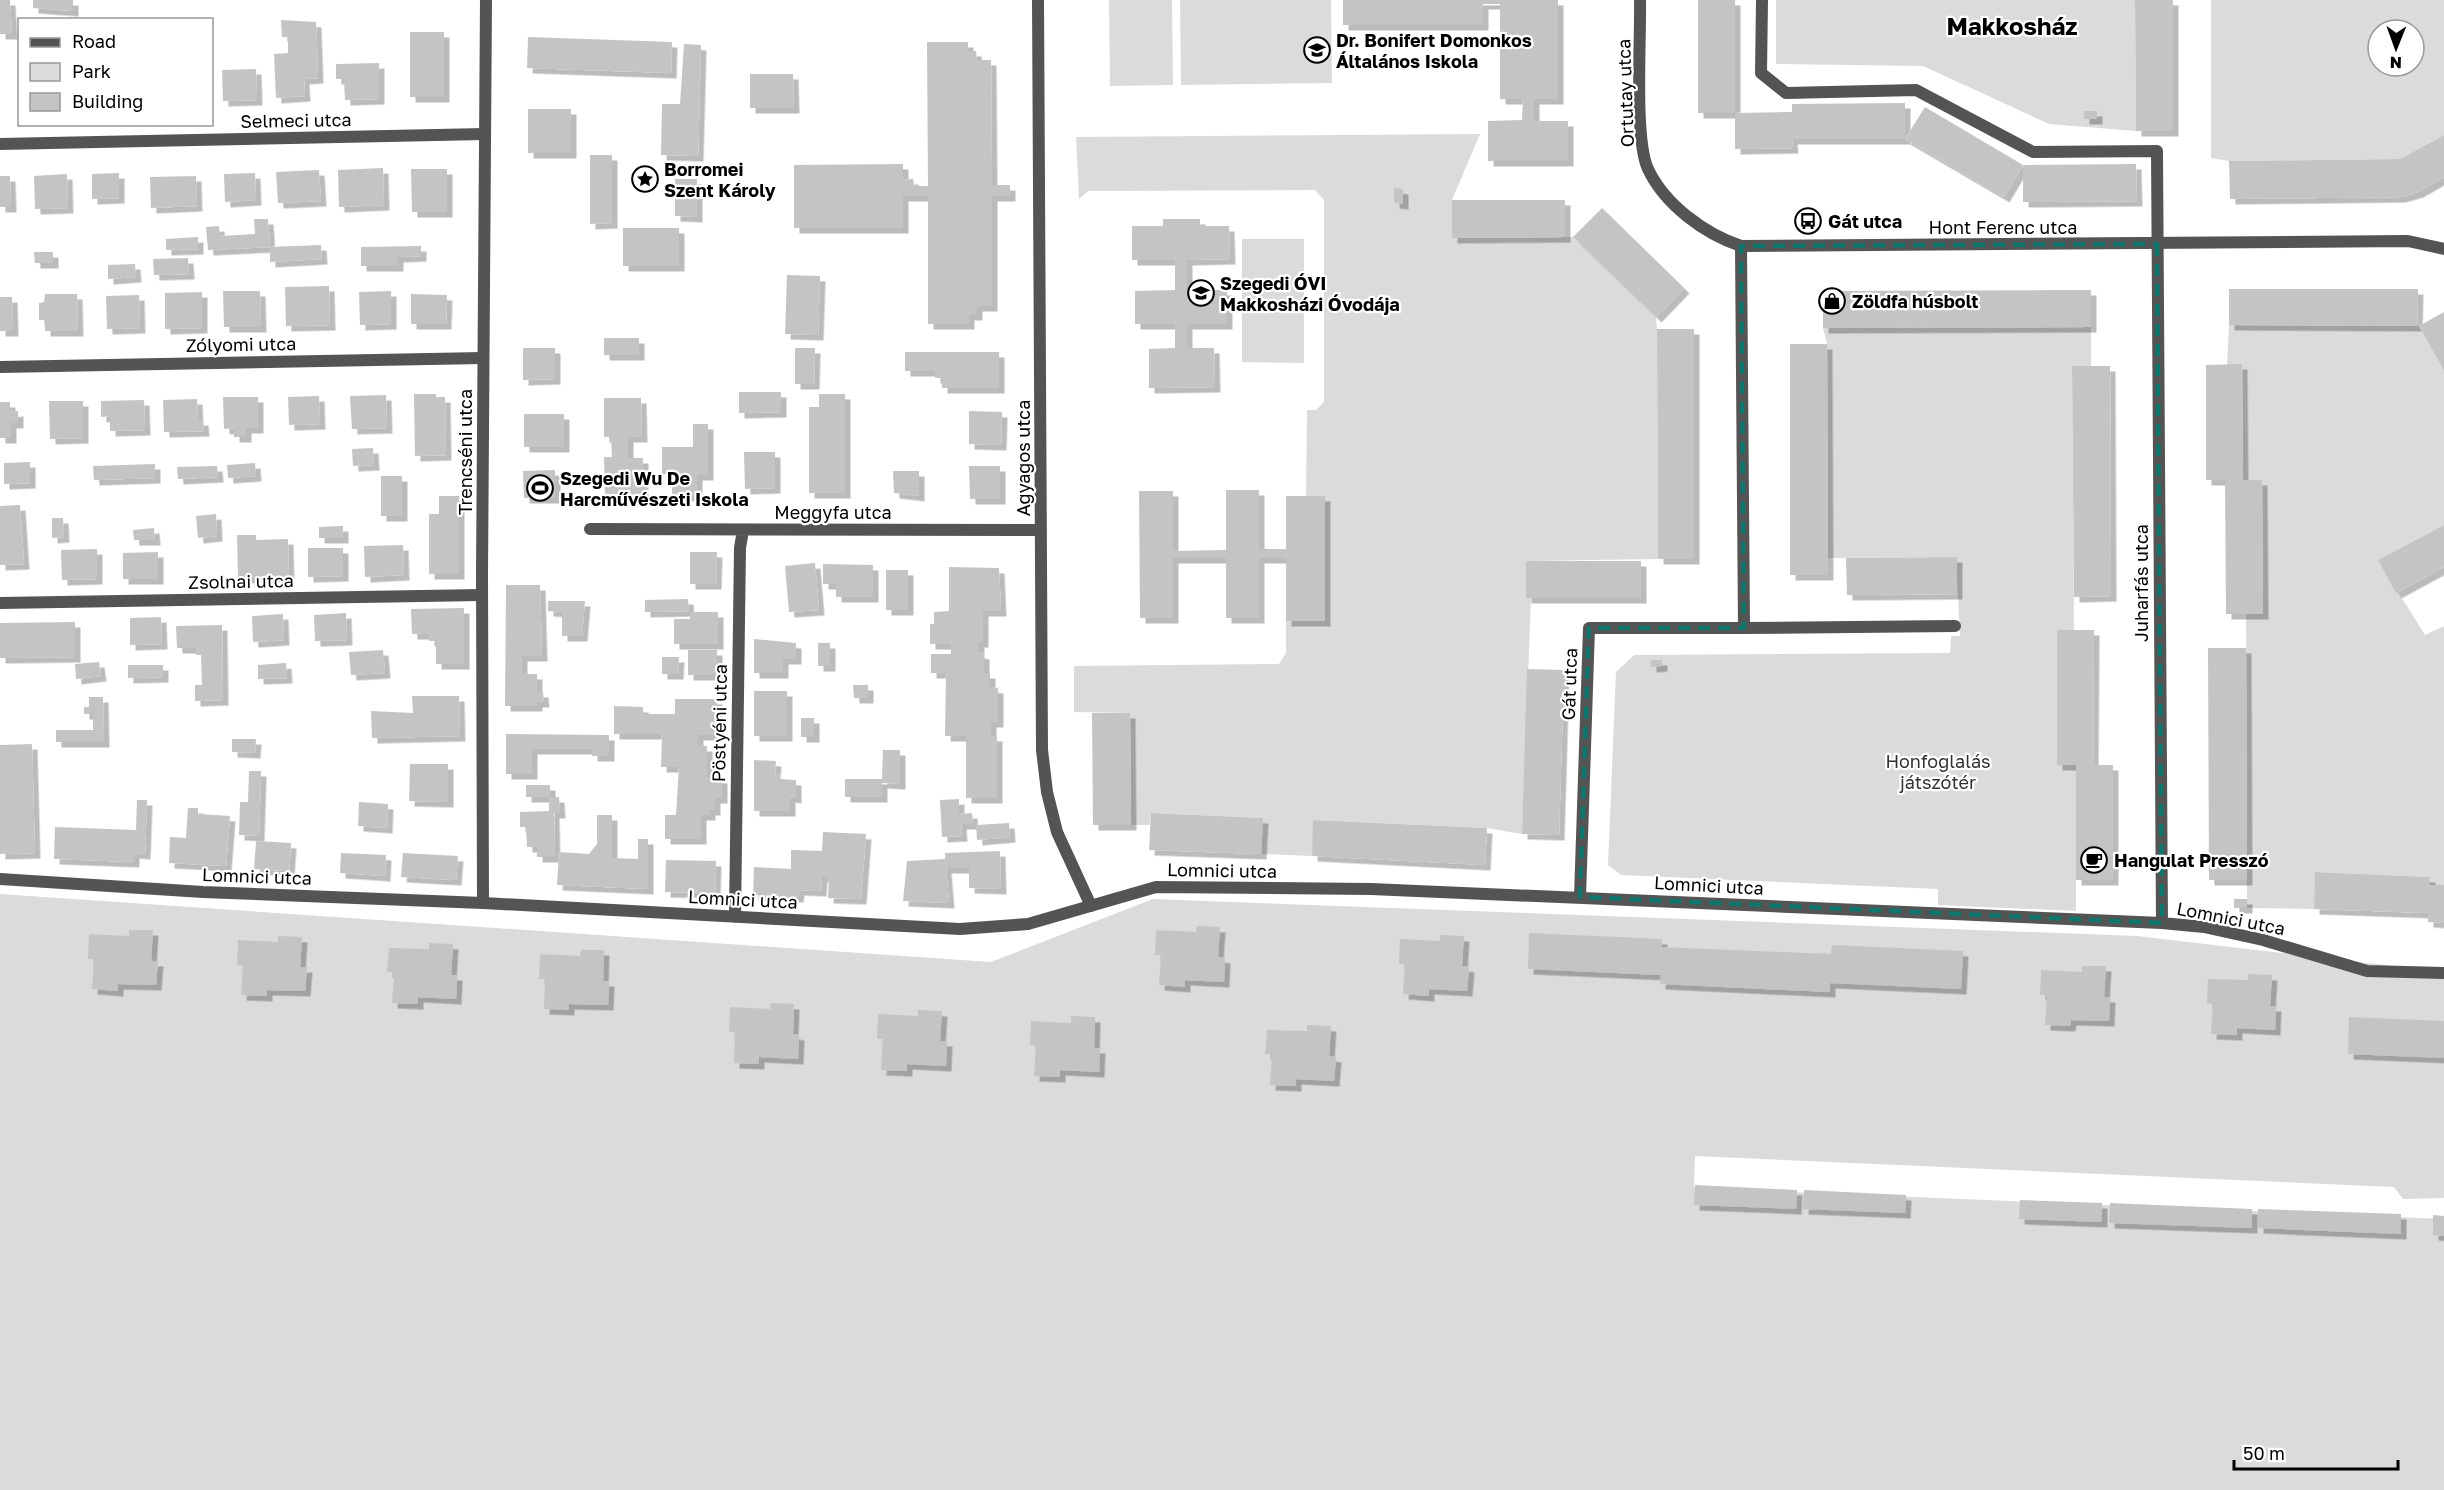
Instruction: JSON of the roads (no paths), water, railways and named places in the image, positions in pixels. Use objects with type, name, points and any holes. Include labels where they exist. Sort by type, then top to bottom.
[{"type":"street","name":"Trencséni utca","points":[[483,903],[482,595],[486,0]]},
{"type":"street","name":"Agyagos utca","points":[[1038,0],[1042,750],[1047,792],[1057,832],[1091,906]]},
{"type":"street","name":"Ortutay utca","points":[[1640,0],[1641,125],[1647,168],[1660,189],[1687,216],[1721,239],[1742,246],[1777,246]]},
{"type":"street","points":[[1762,0],[1761,73],[1786,93],[1916,90],[2033,152],[2157,151],[2157,244]]},
{"type":"street","name":"Selmeci utca","points":[[0,144],[485,134]]},
{"type":"street","name":"Hont Ferenc utca","points":[[1777,246],[2408,242],[2444,249]]},
{"type":"street","name":"Juharfás utca","points":[[2157,244],[2162,923]]},
{"type":"street","points":[[1742,246],[1744,627]]},
{"type":"street","name":"Zólyomi utca","points":[[0,367],[483,358]]},
{"type":"street","name":"Meggyfa utca","points":[[590,530],[1041,530]]},
{"type":"street","name":"Pöstyéni utca","points":[[735,917],[740,549],[743,530]]},
{"type":"street","name":"Zsolnai utca","points":[[0,603],[482,595]]},
{"type":"street","name":"Gát utca","points":[[1580,897],[1589,628],[1955,626]]},
{"type":"street","name":"Lomnici utca","points":[[0,879],[215,892],[992,928],[1028,924],[1156,887],[1371,889],[1580,897],[1976,917],[2162,923],[2204,927],[2263,940],[2367,970],[2444,973]]},
{"type":"place","name":"Dr. Bonifert Domonkos Általános Iskola","points":[[1317,50]]},
{"type":"place","name":"Borromei Szent Károly","points":[[645,179]]},
{"type":"place","name":"Gát utca","points":[[1808,221]]},
{"type":"place","name":"Szegedi ÓVI Makkosházi Óvodája","points":[[1201,293]]},
{"type":"place","name":"Zöldfa húsbolt","points":[[1832,301]]},
{"type":"place","name":"Szegedi Wu De Harcművészeti Iskola","points":[[540,488]]},
{"type":"place","name":"Hangulat Presszó","points":[[2094,860]]},
{"type":"district","name":"Makkosház","points":[[2012,25]]},
{"type":"park label","name":"Honfoglalás játszótér","points":[[1938,771]]}]
